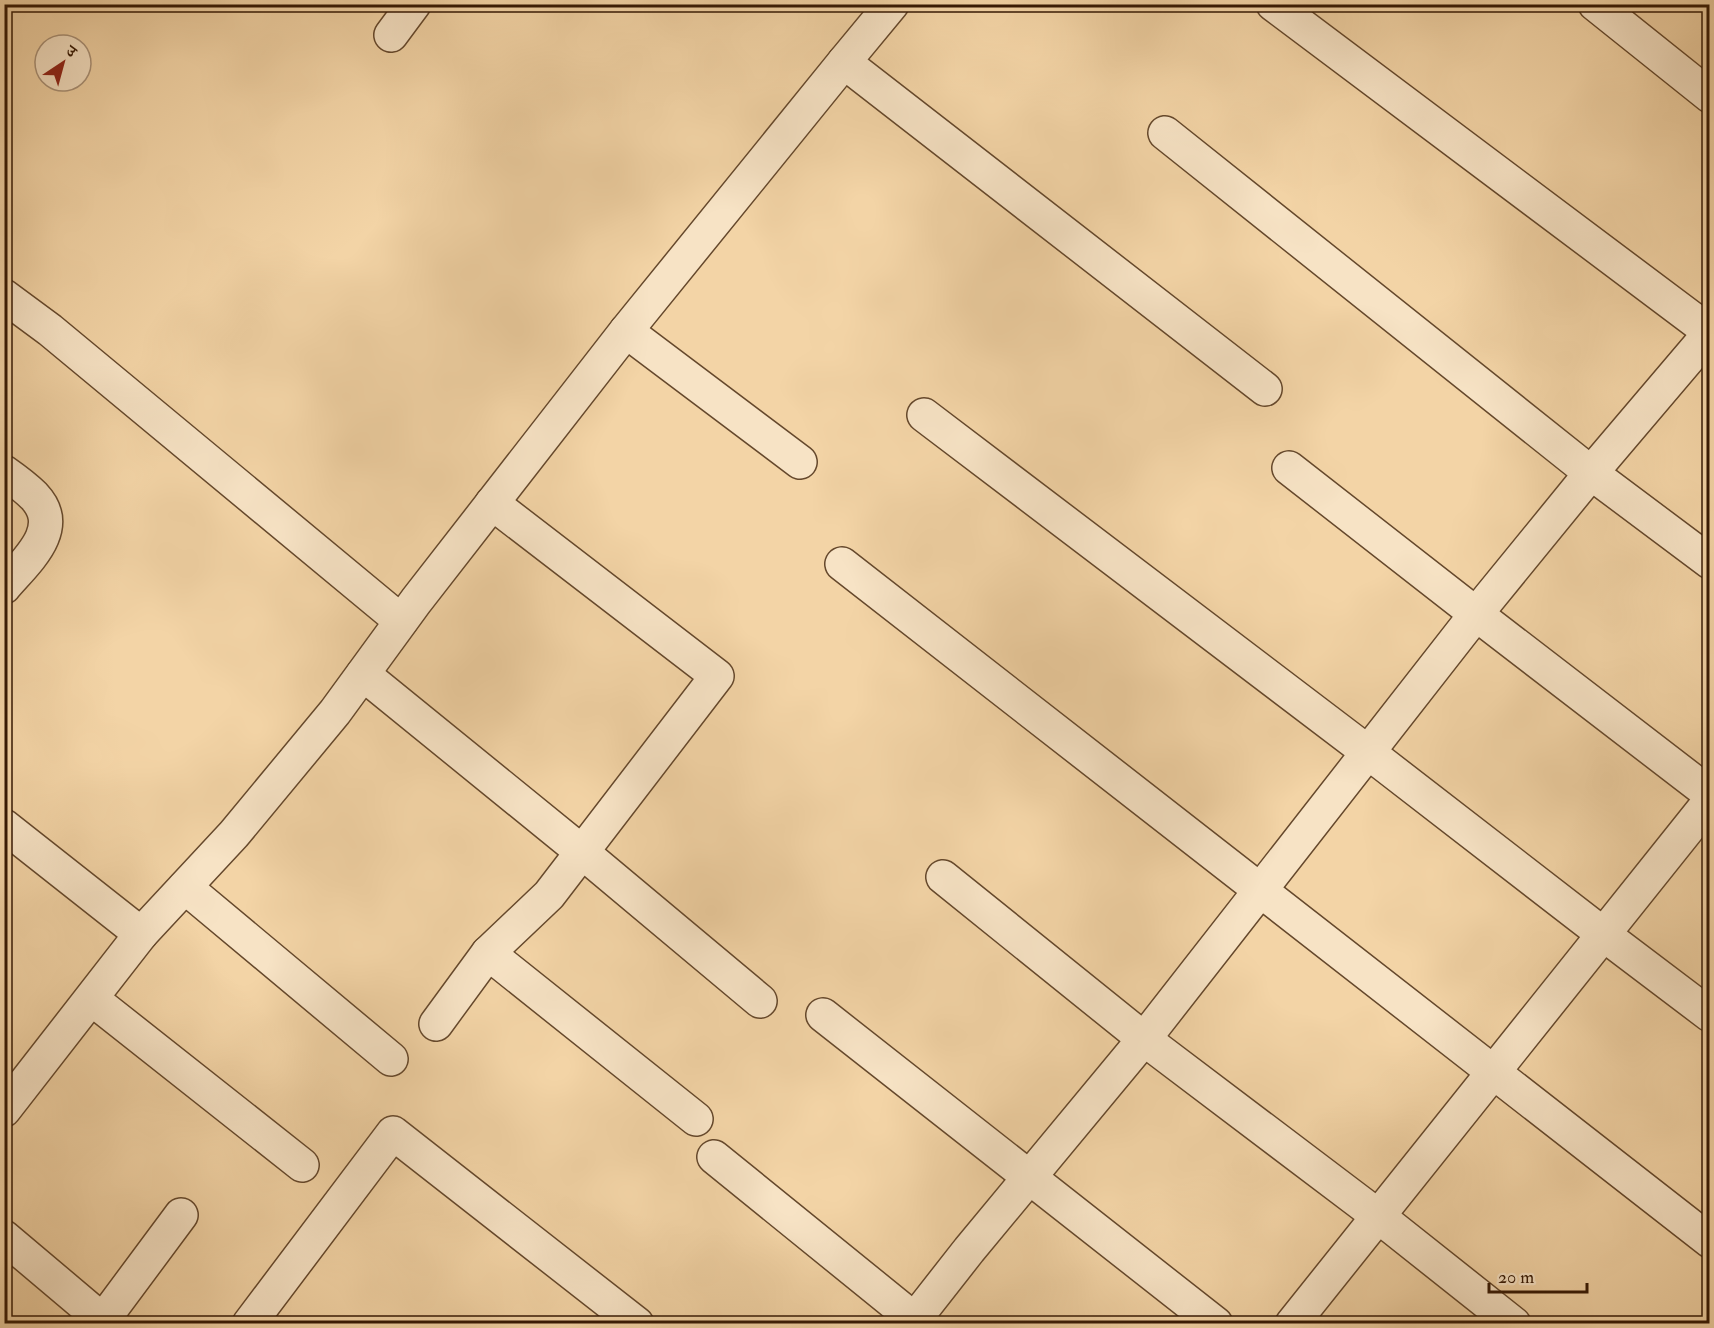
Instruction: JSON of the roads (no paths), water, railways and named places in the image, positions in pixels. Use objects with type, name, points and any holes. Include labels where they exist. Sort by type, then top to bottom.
[{"type":"street","points":[[391,34],[414,4]]},
{"type":"street","points":[[4,1110],[141,934],[234,834],[335,712],[401,621],[626,332],[892,4]]},
{"type":"street","points":[[714,1157],[915,1322],[969,1250],[1144,1039],[1476,615],[1591,473],[1710,333],[1273,4]]},
{"type":"street","points":[[1595,4],[1710,96]]},
{"type":"street","points":[[844,62],[1265,389]]},
{"type":"street","points":[[1165,133],[1591,473],[1710,562]]},
{"type":"street","points":[[4,296],[401,621]]},
{"type":"street","points":[[626,332],[800,462]]},
{"type":"street","points":[[924,415],[1710,1015]]},
{"type":"street","points":[[1289,468],[1710,794]]},
{"type":"street","points":[[4,472],[35,496],[44,512],[46,527],[41,542],[4,587]]},
{"type":"street","points":[[436,1024],[488,953],[549,895],[717,676],[492,503]]},
{"type":"street","points":[[842,564],[1710,1241]]},
{"type":"street","points":[[363,674],[582,852],[760,1001]]},
{"type":"street","points":[[1293,1323],[1710,801]]},
{"type":"street","points":[[4,826],[141,934]]},
{"type":"street","points":[[943,877],[1144,1039],[1378,1216],[1514,1323]]},
{"type":"street","points":[[185,887],[391,1059]]},
{"type":"street","points":[[488,953],[696,1119]]},
{"type":"street","points":[[92,999],[302,1165]]},
{"type":"street","points":[[823,1015],[1216,1323]]},
{"type":"street","points":[[249,1323],[393,1134],[637,1323]]},
{"type":"street","points":[[4,1237],[105,1322],[181,1215]]}]
